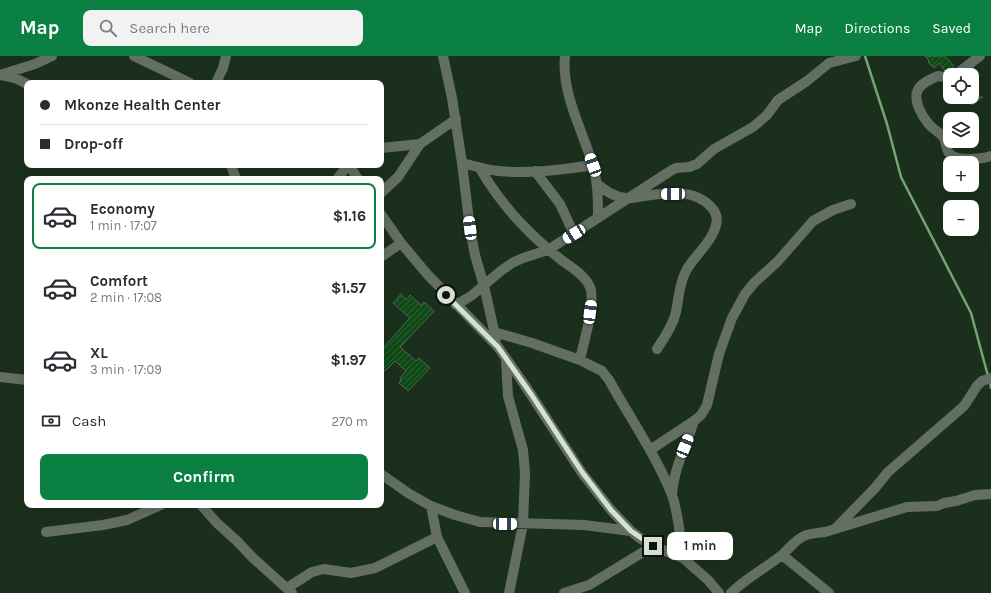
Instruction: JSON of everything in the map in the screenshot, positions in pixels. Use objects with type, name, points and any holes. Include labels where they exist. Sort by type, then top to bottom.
[{"type":"street","points":[[24,82],[15,78],[0,75],[35,64],[52,56]]},
{"type":"street","points":[[134,56],[184,80]]},
{"type":"street","points":[[217,80],[223,68],[226,56]]},
{"type":"street","points":[[444,56],[456,119],[470,228],[475,255],[484,286],[498,347]]},
{"type":"street","points":[[565,56],[564,74],[576,116],[593,165],[597,184],[598,218]]},
{"type":"street","points":[[456,305],[471,296],[512,263],[548,250],[672,170],[676,168],[689,167],[696,164],[714,149],[752,127],[767,115],[778,100],[829,63],[856,56]]},
{"type":"street","points":[[964,68],[980,56]]},
{"type":"street","points":[[943,77],[938,76],[919,88],[916,92],[918,106],[928,123],[943,137],[949,153],[968,159],[991,156]]},
{"type":"street","points":[[384,190],[398,177],[420,144],[456,119]]},
{"type":"street","points":[[384,148],[420,144]]},
{"type":"street","points":[[462,163],[498,171],[565,170],[593,165]]},
{"type":"street","points":[[479,167],[507,210],[548,250],[585,279],[591,289],[588,324],[580,360]]},
{"type":"street","points":[[340,176],[347,168]]},
{"type":"street","points":[[535,171],[560,204],[574,234]]},
{"type":"street","points":[[597,184],[616,196],[628,199],[664,194],[681,194],[696,197],[708,204],[716,212],[717,220],[714,232],[686,271],[680,286],[673,321],[657,349]]},
{"type":"street","points":[[650,450],[694,421],[707,404],[719,354],[732,318],[745,294],[788,250],[804,229],[813,221],[833,210],[851,204]]},
{"type":"street","points":[[384,218],[401,243],[427,274],[498,347],[582,472],[611,510],[631,531],[653,546],[683,558],[708,580],[718,593]]},
{"type":"street","points":[[384,255],[401,243]]},
{"type":"street","points":[[494,332],[532,343],[580,360],[602,371],[609,380],[650,450],[672,495],[677,515],[683,558]]},
{"type":"street","points":[[506,359],[508,396],[523,450],[525,473],[523,524],[509,593]]},
{"type":"street","points":[[0,377],[24,380]]},
{"type":"street","points":[[835,529],[878,485],[888,472],[964,406],[982,381],[991,378]]},
{"type":"street","points":[[672,495],[673,480],[676,469],[694,421]]},
{"type":"street","points":[[384,476],[408,493],[431,506],[480,522],[584,525],[631,531]]},
{"type":"street","points":[[731,593],[750,576],[782,555],[797,540],[804,536],[835,529],[907,507],[938,506],[975,495],[991,494]]},
{"type":"street","points":[[431,506],[437,537],[465,593]]},
{"type":"street","points":[[46,532],[103,525],[127,520],[154,508]]},
{"type":"street","points":[[204,508],[252,558],[289,591],[312,572],[324,569],[351,573],[375,568],[437,537]]},
{"type":"street","points":[[564,593],[589,585],[653,546]]},
{"type":"street","points":[[782,555],[829,593]]},
{"type":"building","points":[[925,56],[945,56],[954,66],[952,68],[943,68],[939,63],[934,68],[928,62],[929,61]]},
{"type":"building","points":[[401,294],[406,300],[410,295],[421,305],[424,302],[434,311],[400,347],[416,361],[419,358],[430,368],[408,391],[399,383],[401,380],[400,378],[406,371],[395,361],[385,371],[384,370],[384,347],[410,318],[393,303]]},
{"type":"waterway","points":[[865,56],[887,124],[901,177],[971,313],[988,376]]},
{"type":"waterway","points":[[990,381],[991,388]]},
{"type":"route","points":[[446,295],[498,347],[582,472],[611,510],[640,539],[653,546]]}]
